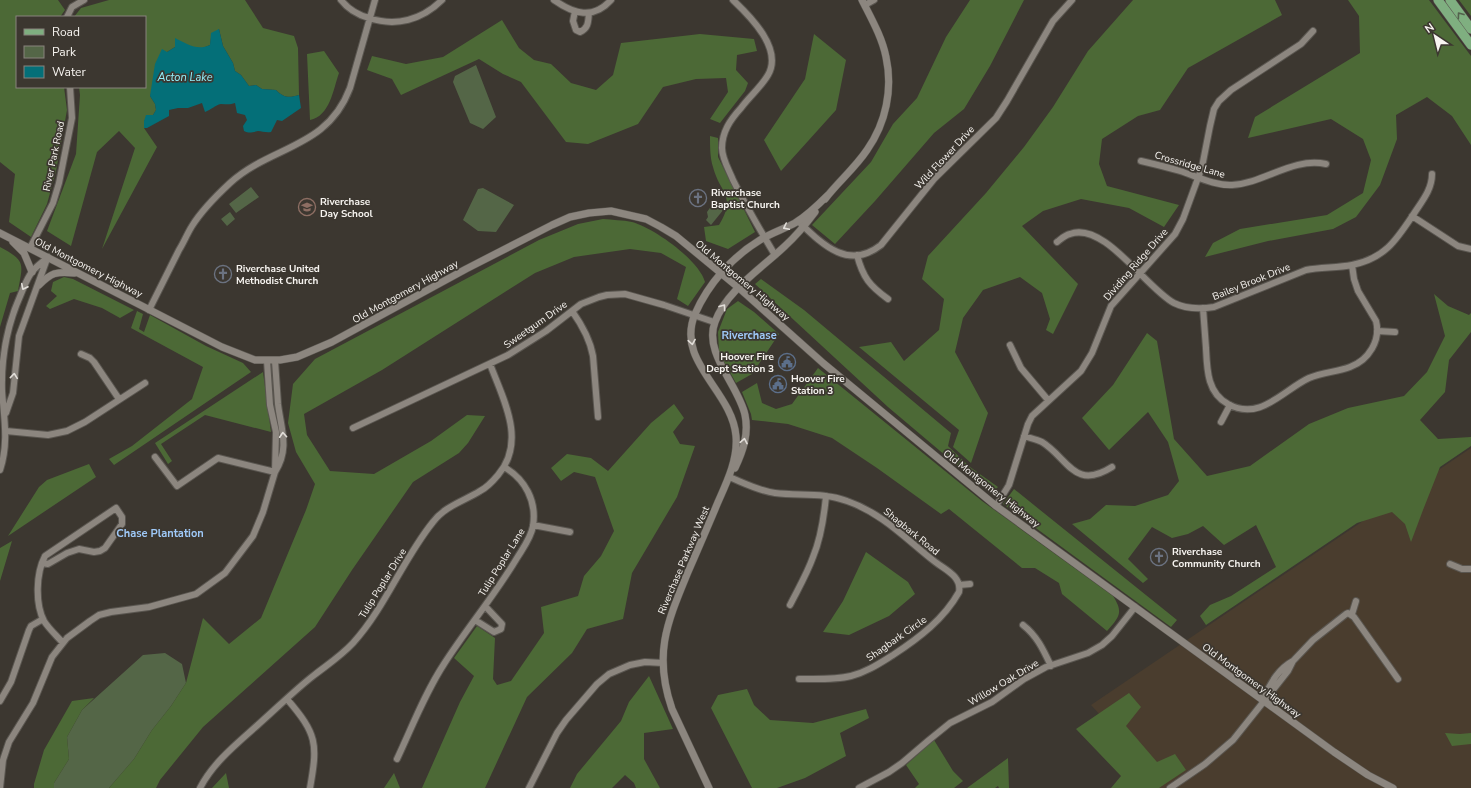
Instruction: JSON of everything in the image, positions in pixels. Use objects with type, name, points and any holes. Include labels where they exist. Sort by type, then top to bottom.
[{"type":"main road","points":[[1438,0],[1471,45]]},
{"type":"main road","points":[[1450,0],[1471,29]]},
{"type":"street","points":[[68,16],[72,7],[84,0]]},
{"type":"street","points":[[341,0],[352,10],[369,18],[387,22],[406,21],[423,15],[432,10],[442,0]]},
{"type":"street","points":[[149,310],[191,226],[213,199],[231,182],[248,170],[314,135],[327,125],[338,113],[347,98],[375,0]]},
{"type":"street","points":[[554,0],[575,11],[589,13],[600,10],[611,0]]},
{"type":"street","points":[[734,0],[764,35],[768,41],[772,56],[771,67],[767,76],[728,125],[723,137],[722,150],[733,178],[764,238],[775,254]]},
{"type":"street","points":[[863,2],[874,0]]},
{"type":"street","name":"Wild Flower Drive","points":[[801,223],[827,247],[846,255],[857,255],[871,251],[881,245],[934,179],[996,118],[1053,21],[1072,0]]},
{"type":"street","name":"Riverchase Parkway West","points":[[709,788],[672,709],[665,685],[663,663],[665,633],[672,610],[729,477],[738,462],[744,446],[746,422],[741,402],[715,352],[713,333],[714,322],[718,314],[739,288],[753,273],[785,247],[801,223],[861,158],[872,142],[883,119],[888,88],[886,56],[877,30],[863,2]]},
{"type":"street","points":[[575,11],[574,25],[576,30],[580,32],[584,31],[587,26],[589,13]]},
{"type":"street","name":"Dividing Ridge Drive","points":[[996,506],[1009,485],[1028,424],[1032,416],[1086,365],[1111,306],[1175,234],[1183,219],[1205,156],[1214,109],[1219,101],[1231,90],[1301,44],[1313,32]]},
{"type":"street","name":"River Park Road","points":[[30,248],[53,203],[70,134],[72,118],[70,88]]},
{"type":"street","name":"Crossridge Lane","points":[[1141,161],[1225,185],[1242,184],[1292,166],[1319,163],[1326,164]]},
{"type":"street","name":"Bailey Brook Drive","points":[[1057,242],[1071,233],[1078,232],[1092,235],[1105,242],[1157,290],[1175,303],[1203,308],[1214,307],[1306,270],[1320,267],[1352,265],[1372,258],[1384,251],[1395,240],[1429,191],[1432,181],[1432,174]]},
{"type":"street","name":"Old Montgomery Highway","points":[[0,233],[234,352],[255,360],[275,361],[288,359],[320,348],[466,269],[570,217],[588,213],[611,211],[646,219],[661,226],[676,236],[739,288],[823,363],[996,506],[1355,767],[1388,787]]},
{"type":"street","points":[[1412,216],[1458,246],[1471,249]]},
{"type":"street","name":"Riverchase Parkway West","points":[[729,477],[735,451],[735,426],[724,400],[695,357],[691,333],[694,316],[704,296],[721,274],[743,252],[764,238],[801,223]]},
{"type":"street","points":[[9,238],[24,253],[32,272]]},
{"type":"street","points":[[857,255],[868,283],[888,299]]},
{"type":"street","points":[[0,470],[5,454],[6,431],[2,378],[5,339],[13,311],[32,272],[48,257]]},
{"type":"street","points":[[5,414],[13,393],[19,336],[48,257]]},
{"type":"street","points":[[1203,308],[1208,378],[1214,392],[1222,401],[1244,410],[1262,407],[1271,403],[1308,379],[1356,364],[1373,348],[1377,331],[1376,321],[1356,285],[1352,265]]},
{"type":"street","points":[[38,285],[47,277],[58,272],[78,274]]},
{"type":"street","name":"Sweetgum Drive","points":[[353,428],[508,355],[532,341],[581,304],[599,297],[625,294],[664,305],[714,322]]},
{"type":"street","points":[[572,310],[584,329],[592,347],[598,416]]},
{"type":"street","points":[[1377,331],[1395,332]]},
{"type":"street","points":[[1010,345],[1021,368],[1048,400]]},
{"type":"street","points":[[81,354],[90,358],[94,362],[119,399]]},
{"type":"street","points":[[267,361],[270,405],[276,432],[275,472]]},
{"type":"street","points":[[0,788],[3,760],[9,742],[33,703],[52,657],[63,643],[78,629],[99,616],[111,612],[149,607],[190,596],[206,588],[225,573],[253,536],[263,512],[275,472],[282,458],[284,443],[278,403],[275,361]]},
{"type":"street","name":"Tulip Poplar Drive","points":[[200,788],[216,764],[313,676],[336,659],[359,636],[434,520],[455,503],[484,489],[504,467],[511,448],[512,429],[510,416],[490,364]]},
{"type":"street","points":[[6,431],[40,435],[57,434],[76,428],[145,383]]},
{"type":"street","points":[[1221,422],[1230,405]]},
{"type":"street","points":[[1024,436],[1042,443],[1068,466],[1083,475],[1096,476],[1112,467]]},
{"type":"street","points":[[155,457],[177,486],[218,458],[275,472]]},
{"type":"street","name":"Tulip Poplar Lane","points":[[397,759],[444,663],[485,606],[526,544],[533,525],[533,510],[529,493],[517,476],[504,467]]},
{"type":"street","name":"Shagbark Road","points":[[729,477],[756,488],[774,493],[826,496],[853,503],[884,520],[954,576],[959,585]]},
{"type":"street","points":[[790,605],[816,550],[826,496]]},
{"type":"street","points":[[42,563],[48,564],[67,553],[79,549],[94,552],[100,551],[105,548],[122,524],[122,517],[116,508],[45,556],[42,563],[38,588],[38,602],[43,618],[63,643]]},
{"type":"street","points":[[533,525],[570,532]]},
{"type":"street","points":[[1450,564],[1462,569],[1471,569]]},
{"type":"street","points":[[959,585],[970,584]]},
{"type":"street","name":"Shagbark Circle","points":[[799,679],[851,676],[874,666],[901,650],[930,627],[957,595],[959,592],[959,585]]},
{"type":"street","points":[[1352,614],[1356,601]]},
{"type":"street","name":"Tulip Poplar Lane","points":[[475,620],[494,632],[501,629],[502,624],[500,620],[485,606]]},
{"type":"street","name":"Willow Oak Drive","points":[[858,788],[889,772],[902,763],[950,723],[992,702],[1024,679],[1051,666],[1083,655],[1102,645],[1112,636],[1135,607]]},
{"type":"street","points":[[1170,788],[1206,764],[1242,730],[1264,701],[1269,687],[1284,667],[1293,661],[1313,640],[1342,616],[1348,613],[1352,614]]},
{"type":"street","points":[[1352,614],[1398,679]]},
{"type":"street","points":[[0,701],[11,682],[31,626],[43,618]]},
{"type":"street","points":[[1023,625],[1039,640],[1051,666]]},
{"type":"street","points":[[529,788],[557,733],[597,684],[609,674],[626,666],[645,662],[663,663]]},
{"type":"street","points":[[287,699],[304,719],[312,734],[315,761],[310,788]]},
{"type":"shaded area","points":[[1471,448],[1471,788],[1150,788],[1160,781],[1091,705]]},
{"type":"green space","points":[[0,0],[58,0],[65,10],[61,16],[16,16],[16,88],[64,88],[67,110],[56,171],[47,204],[31,237],[9,222],[15,174],[0,162]]},
{"type":"green space","points":[[109,0],[245,0],[263,28],[294,36],[298,48],[299,95],[292,97],[282,95],[276,90],[262,89],[256,85],[249,86],[241,75],[235,71],[233,63],[223,46],[219,29],[211,38],[210,45],[203,48],[196,48],[175,44],[175,47],[167,52],[150,96],[155,104],[156,110],[153,115],[144,121],[144,128],[157,147],[102,249],[135,148],[119,131],[97,152],[71,246],[47,231],[76,154],[80,95],[79,88],[146,88],[146,16],[75,16],[81,8]]},
{"type":"green space","points":[[970,0],[1024,0],[990,66],[964,109],[934,133],[875,201],[835,244],[812,225],[871,162],[893,124],[917,98],[946,37]]},
{"type":"green space","points":[[1133,0],[1275,0],[1282,15],[1188,68],[1160,110],[1138,116],[1102,139],[1099,164],[1107,186],[1179,205],[1164,227],[1129,208],[1081,199],[1043,211],[1022,226],[1078,284],[1053,334],[1046,330],[1050,319],[1042,293],[1020,277],[983,290],[963,318],[955,352],[988,413],[971,463],[953,447],[959,430],[859,347],[891,342],[904,361],[939,330],[944,299],[922,279],[928,256],[986,193],[1024,147],[1053,107],[1088,51]]},
{"type":"green space","points":[[1348,0],[1429,0],[1471,56],[1471,145],[1452,116],[1427,97],[1396,115],[1397,139],[1380,185],[1356,217],[1333,229],[1268,241],[1205,257],[1213,243],[1240,229],[1327,215],[1363,193],[1371,160],[1363,139],[1331,119],[1248,138],[1255,117],[1360,53],[1359,16]]},
{"type":"green space","points":[[1459,0],[1471,0],[1471,16]]},
{"type":"green space","points":[[502,20],[519,48],[534,60],[551,64],[571,83],[596,90],[613,75],[621,43],[700,34],[754,39],[757,51],[737,55],[736,70],[748,83],[745,91],[720,123],[710,119],[728,92],[726,78],[696,79],[663,87],[638,124],[588,144],[566,142],[521,82],[503,74],[479,59],[401,95],[392,79],[367,70],[372,56],[406,64],[443,57]]},
{"type":"green space","points":[[814,34],[846,60],[836,110],[781,171],[764,140],[805,79]]},
{"type":"green space","points":[[324,51],[339,73],[330,101],[326,108],[317,118],[310,120],[307,54]]},
{"type":"green space","points":[[476,65],[496,117],[483,129],[470,123],[453,82],[455,76]]},
{"type":"green space","points":[[710,136],[718,138],[718,157],[755,232],[728,249],[706,241],[704,227],[719,225],[727,207],[725,195],[712,163]]},
{"type":"green space","points":[[251,187],[259,197],[236,213],[229,204]]},
{"type":"green space","points":[[483,188],[514,205],[496,232],[478,231],[463,220],[478,189]]},
{"type":"green space","points":[[712,205],[716,208],[722,205],[724,209],[711,225],[706,220],[708,217],[707,212]]},
{"type":"green space","points":[[230,212],[235,219],[227,226],[221,219]]},
{"type":"green space","points":[[603,219],[629,221],[641,225],[674,246],[694,264],[701,273],[705,282],[688,306],[677,299],[686,267],[661,253],[630,249],[574,257],[535,273],[382,370],[304,414],[307,435],[330,471],[374,474],[431,441],[467,415],[485,416],[468,443],[459,453],[413,482],[352,570],[315,627],[203,727],[160,780],[156,788],[109,788],[134,759],[152,730],[171,706],[186,683],[203,618],[229,644],[261,618],[306,510],[315,484],[296,452],[288,423],[293,384],[315,359],[539,240],[578,224]]},
{"type":"green space","points":[[0,247],[18,260],[21,264],[21,274],[18,291],[10,293],[0,327]]},
{"type":"green space","points":[[64,277],[73,279],[134,310],[120,318],[102,308],[74,299],[50,309],[46,306],[57,296],[51,291],[53,282]]},
{"type":"green space","points":[[761,279],[804,310],[951,433],[948,446],[970,467],[998,487],[991,494],[888,407],[755,284]]},
{"type":"green space","points":[[1434,294],[1448,306],[1469,315],[1471,313],[1471,332],[1449,360],[1445,392],[1420,420],[1438,439],[1471,437],[1471,446],[1440,467],[1411,542],[1405,524],[1392,512],[1357,523],[1206,625],[1200,616],[1210,605],[1231,596],[1276,567],[1256,525],[1224,545],[1203,526],[1188,534],[1172,538],[1152,527],[1128,559],[1148,579],[1143,583],[1072,524],[1090,519],[1106,505],[1135,506],[1168,495],[1179,481],[1168,442],[1148,412],[1109,450],[1082,418],[1113,385],[1147,333],[1157,341],[1174,439],[1207,476],[1250,466],[1309,424],[1348,408],[1404,396],[1427,372],[1445,336]]},
{"type":"green space","points":[[738,301],[754,312],[779,334],[752,374],[736,383],[719,353],[718,332],[727,309]]},
{"type":"green space","points":[[137,311],[143,314],[139,329],[144,332],[150,315],[206,346],[243,363],[251,372],[114,465],[109,459],[132,446],[192,399],[203,367],[131,328]]},
{"type":"green space","points":[[818,368],[982,501],[1113,596],[1119,611],[1119,615],[1115,622],[1107,631],[1062,594],[1059,583],[1035,568],[1022,568],[949,509],[941,514],[832,438],[788,424],[752,420],[742,392],[757,383],[762,403],[776,409],[792,404]]},
{"type":"green space","points":[[263,372],[271,432],[205,415],[161,444],[172,461],[168,464],[155,443]]},
{"type":"green space","points":[[674,404],[684,418],[673,432],[680,444],[695,446],[677,497],[632,573],[623,619],[587,629],[572,653],[527,697],[485,788],[422,788],[460,702],[474,676],[454,658],[477,626],[495,638],[493,679],[497,685],[511,681],[544,633],[541,607],[578,596],[584,576],[601,556],[614,531],[595,477],[574,472],[561,481],[551,468],[567,454],[591,458],[608,471],[651,423]]},
{"type":"green space","points":[[89,464],[96,477],[8,536],[39,487],[47,480]]},
{"type":"green space","points":[[1014,489],[1177,620],[1171,627],[1003,504]]},
{"type":"green space","points":[[12,541],[0,581],[0,548]]},
{"type":"green space","points":[[866,552],[908,582],[915,594],[889,616],[849,635],[823,632],[843,601]]},
{"type":"green space","points":[[165,653],[182,664],[186,683],[171,706],[152,730],[134,759],[109,788],[54,788],[54,783],[69,759],[67,737],[82,710],[143,655]]},
{"type":"green space","points":[[649,676],[673,729],[644,733],[644,759],[660,788],[636,788],[634,783],[625,775],[612,788],[570,788],[577,774],[621,721],[629,702]]},
{"type":"green space","points":[[747,689],[754,705],[770,720],[813,723],[866,709],[869,718],[840,733],[846,756],[805,778],[777,788],[752,788],[711,708],[718,695]]},
{"type":"green space","points":[[1129,693],[1141,707],[1126,726],[1157,762],[1175,754],[1186,770],[1159,788],[1111,788],[1121,776],[1076,729]]},
{"type":"green space","points":[[94,698],[82,710],[67,737],[69,759],[54,783],[54,788],[34,788],[44,750],[72,701]]},
{"type":"green space","points":[[1445,733],[1471,733],[1471,744],[1452,746]]},
{"type":"green space","points":[[934,740],[953,771],[963,781],[954,788],[915,788],[919,784],[906,765]]},
{"type":"green space","points":[[1008,758],[1009,788],[999,788],[998,786],[995,788],[967,788]]},
{"type":"green space","points":[[226,773],[229,788],[212,788]]},
{"type":"green space","points":[[394,773],[400,788],[384,788]]},
{"type":"water","name":"Acton Lake","points":[[219,29],[223,46],[233,63],[235,71],[241,75],[249,86],[256,85],[262,89],[276,90],[287,97],[299,95],[301,108],[282,121],[277,120],[271,132],[258,131],[249,133],[244,131],[243,126],[247,120],[245,115],[237,113],[235,103],[221,104],[205,112],[202,103],[188,108],[169,110],[169,116],[147,128],[144,128],[146,115],[153,115],[156,110],[155,104],[150,96],[155,64],[162,49],[167,52],[175,47],[175,38],[192,46],[205,47],[210,45],[211,33]]},
{"type":"place","name":"Riverchase Baptist Church","points":[[698,198]]},
{"type":"place","name":"Riverchase Day School","points":[[307,207]]},
{"type":"place","name":"Riverchase United Methodist Church","points":[[223,274]]},
{"type":"place","name":"Hoover Fire Dept Station 3","points":[[787,362]]},
{"type":"place","name":"Hoover Fire Station 3","points":[[778,384]]},
{"type":"place","name":"Riverchase Community Church","points":[[1159,557]]},
{"type":"district","name":"Riverchase","points":[[749,335]]},
{"type":"district","name":"Chase Plantation","points":[[160,533]]}]
